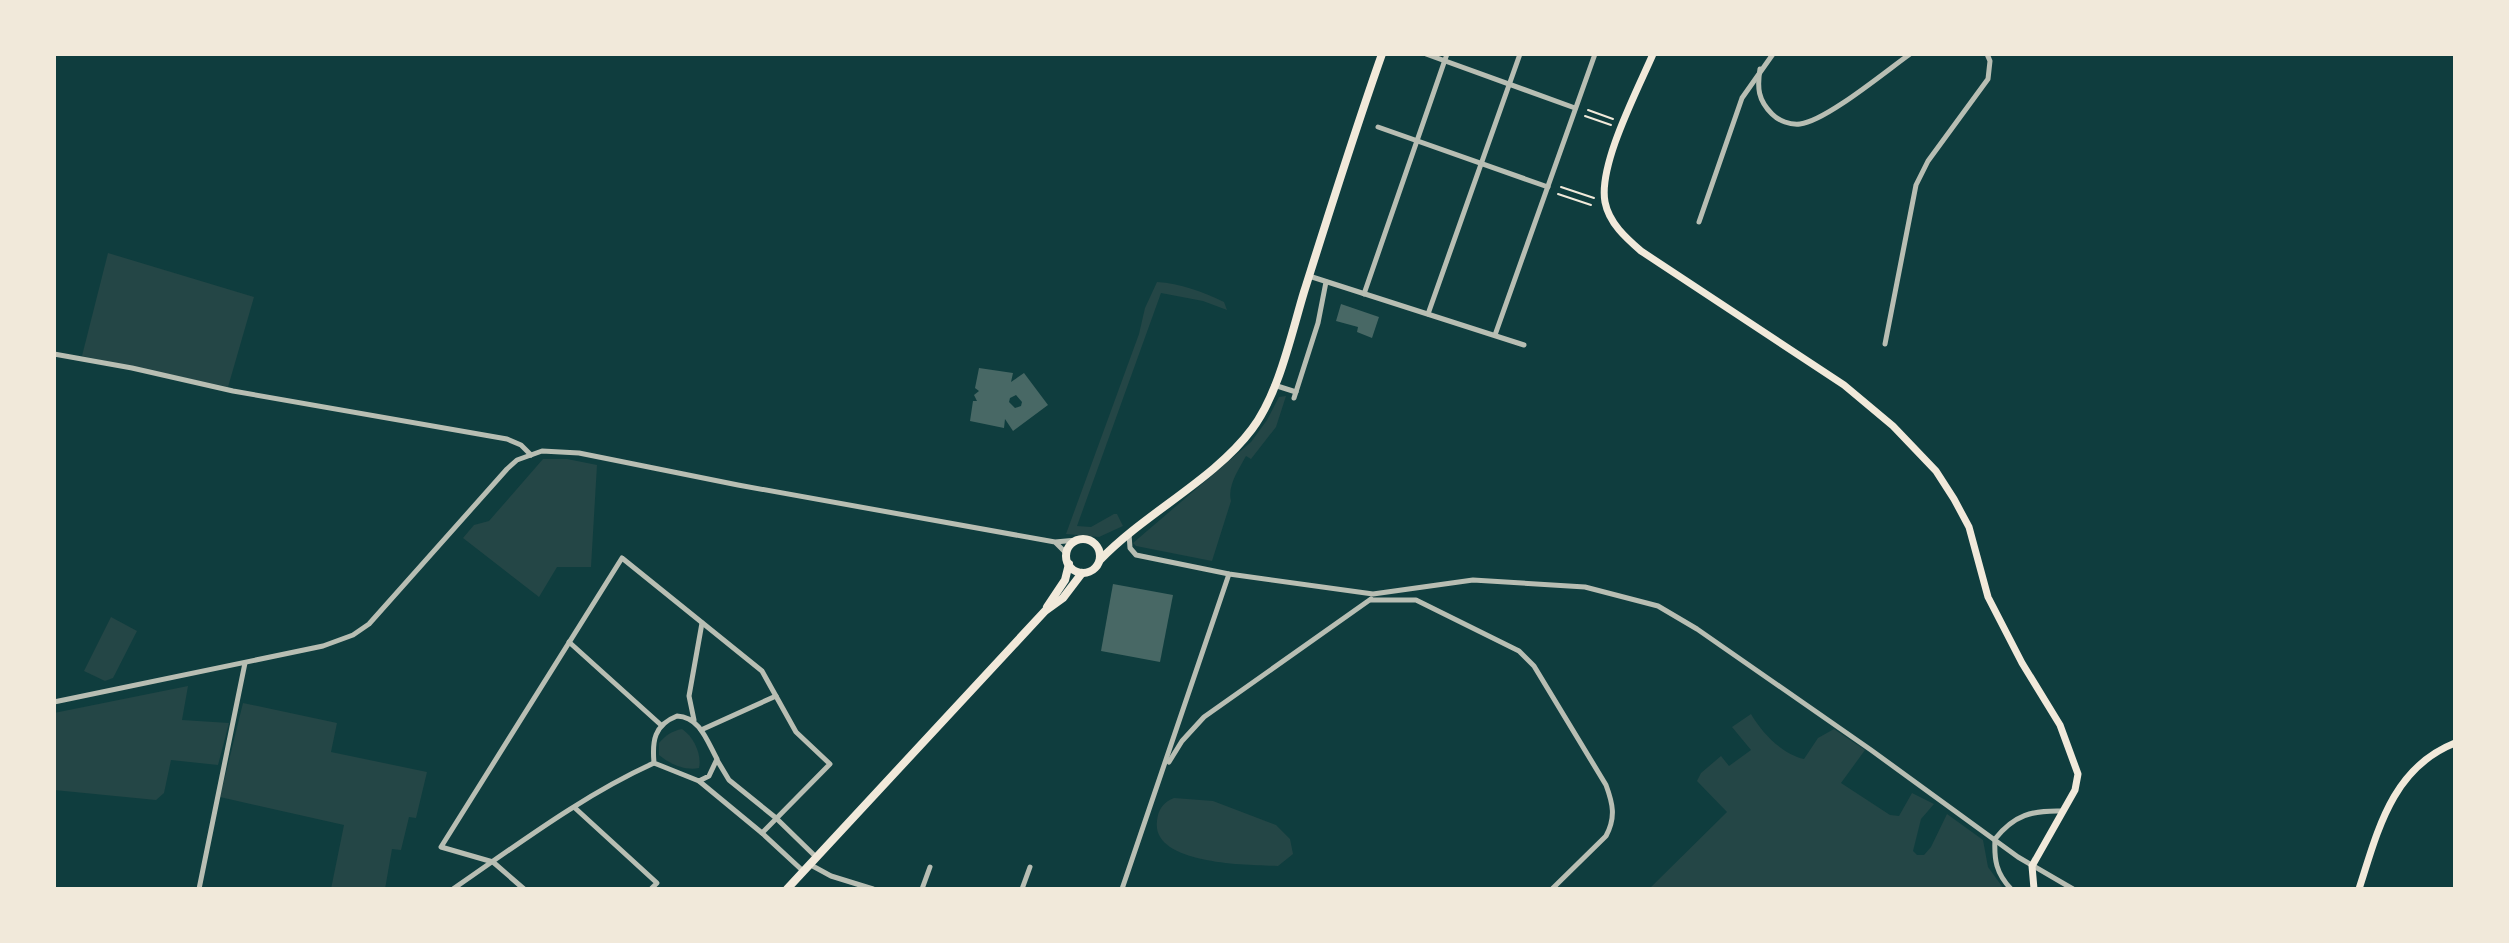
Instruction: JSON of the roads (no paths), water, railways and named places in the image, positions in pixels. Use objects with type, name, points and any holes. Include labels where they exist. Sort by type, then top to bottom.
[{"type":"main road","points":[[1045,611],[1063,598],[1082,573],[1093,570],[1120,541],[1236,448],[1260,417],[1274,385],[1382,54]]},
{"type":"main road","points":[[1653,54],[1623,124],[1605,180],[1605,201],[1611,218],[1622,234],[1641,251],[1844,385],[1893,426],[1936,471],[1969,527],[1988,597],[2022,663],[2060,725],[2078,774],[2075,790],[2032,866],[2034,889]]},
{"type":"main road","points":[[787,889],[1045,611],[1065,580],[1069,564],[1066,553],[1077,540],[1087,539],[1096,544],[1120,541]]},
{"type":"main road","points":[[1096,544],[1100,560]]},
{"type":"main road","points":[[1069,564],[1082,573]]},
{"type":"main road","points":[[2359,889],[2378,829],[2397,790],[2420,761],[2455,743]]},
{"type":"street","points":[[1426,54],[1446,57],[1575,108]]},
{"type":"street","points":[[1428,314],[1520,54]]},
{"type":"street","points":[[1495,335],[1595,54]]},
{"type":"street","points":[[1699,222],[1742,98],[1773,54]]},
{"type":"street","points":[[1760,69],[1757,88],[1767,110],[1776,119],[1800,124],[1827,113],[1910,54]]},
{"type":"street","points":[[1885,344],[1916,185],[1928,161],[1988,79],[1990,61],[1987,54]]},
{"type":"street","points":[[1364,294],[1446,57]]},
{"type":"street","points":[[1378,127],[1548,187]]},
{"type":"street","points":[[1309,276],[1524,345]]},
{"type":"street","points":[[1274,385],[1295,395],[1318,323],[1326,282]]},
{"type":"street","points":[[54,354],[233,391],[507,439],[521,445],[531,455]]},
{"type":"street","points":[[54,702],[340,641],[369,624],[507,469],[531,455],[560,450],[1055,542],[1077,540]]},
{"type":"street","points":[[1129,534],[1130,548],[1136,555],[1229,574],[1372,597],[1416,600],[1519,651],[1534,666],[1606,785],[1614,806],[1612,825],[1606,836],[1552,889]]},
{"type":"street","points":[[1055,542],[1066,553]]},
{"type":"street","points":[[524,889],[493,862],[441,847],[622,558],[762,671],[796,732],[830,764],[762,833]]},
{"type":"street","points":[[1122,889],[1229,574]]},
{"type":"street","points":[[1164,770],[1182,741],[1204,717],[1372,597],[1473,580],[1585,587],[1658,606],[1697,629],[2032,866],[2073,889]]},
{"type":"street","points":[[702,623],[689,696],[695,721],[729,780],[776,818],[810,864]]},
{"type":"street","points":[[569,642],[661,725]]},
{"type":"street","points":[[199,889],[245,663]]},
{"type":"street","points":[[701,730],[776,696]]},
{"type":"street","points":[[654,763],[652,743],[661,725],[677,716],[695,721]]},
{"type":"street","points":[[699,781],[709,776],[717,759]]},
{"type":"street","points":[[654,763],[699,781],[762,833],[810,864],[831,876],[873,889]]},
{"type":"street","points":[[453,889],[575,808],[654,763]]},
{"type":"street","points":[[575,808],[657,883],[651,889]]},
{"type":"street","points":[[2011,889],[1996,867],[1995,839],[2008,823],[2026,814],[2064,811]]},
{"type":"street","points":[[922,889],[930,867]]},
{"type":"street","points":[[1022,889],[1030,867]]}]
